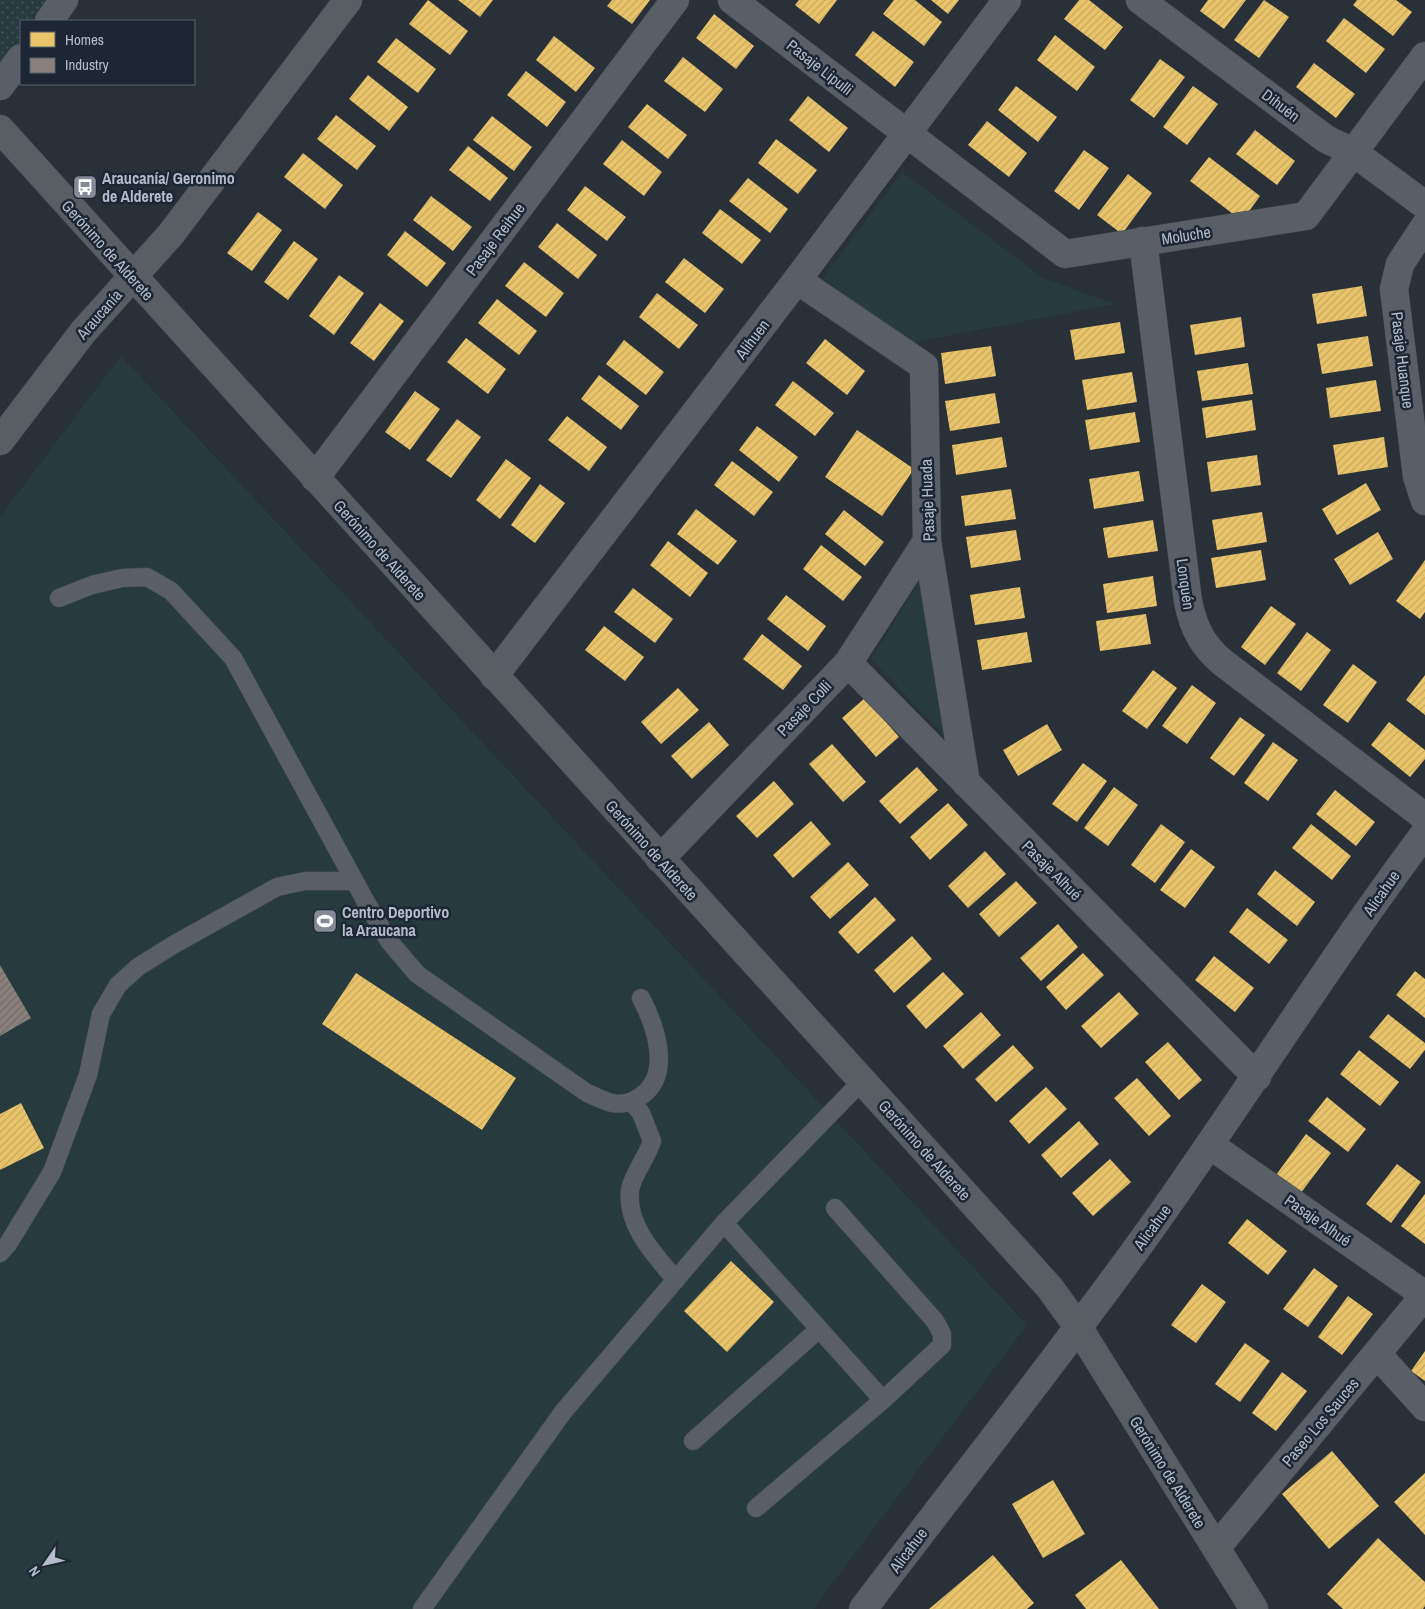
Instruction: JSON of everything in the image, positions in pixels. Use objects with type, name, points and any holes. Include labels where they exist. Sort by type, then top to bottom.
[{"type":"street","points":[[50,20],[64,0]]},
{"type":"street","name":"Araucanía","points":[[0,441],[82,332],[172,234],[348,0]]},
{"type":"street","name":"Pasaje Reihue","points":[[315,478],[675,0]]},
{"type":"street","name":"Pasaje Lipulli","points":[[732,0],[907,134]]},
{"type":"street","name":"Alihuen","points":[[494,676],[797,280],[1007,0]]},
{"type":"street","name":"Dihuén","points":[[1140,0],[1326,139],[1354,152],[1425,206]]},
{"type":"street","name":"Moluche","points":[[907,134],[1065,254],[1306,216],[1425,56]]},
{"type":"street","points":[[0,86],[20,59]]},
{"type":"street","name":"Gerónimo de Alderete","points":[[0,129],[1045,1282],[1078,1327],[1254,1609]]},
{"type":"street","name":"Pasaje Huanque","points":[[1425,226],[1400,264],[1394,289],[1417,476],[1425,501]]},
{"type":"street","name":"Lonquén","points":[[1142,242],[1188,601],[1192,620],[1200,638],[1209,651],[1222,662],[1425,817]]},
{"type":"street","name":"Pasaje Huada","points":[[797,280],[924,366],[927,541],[966,783]]},
{"type":"street","name":"Pasaje Colli","points":[[660,859],[848,662],[927,541]]},
{"type":"street","name":"Pasaje Alhué","points":[[848,662],[1257,1077]]},
{"type":"street","name":"Alicahue","points":[[863,1609],[1078,1327],[1210,1145],[1379,894],[1425,833]]},
{"type":"street","name":"Pasaje Alhué","points":[[1210,1145],[1425,1295]]},
{"type":"street","name":"Paseo Los Sauces","points":[[1216,1548],[1425,1295]]},
{"type":"street","points":[[1377,1354],[1425,1407]]},
{"type":"lane","points":[[59,598],[92,585],[122,578],[147,577],[171,590],[233,658],[354,881],[389,941],[417,974],[587,1092],[613,1104],[632,1102],[646,1092],[655,1079],[658,1061],[658,1042],[653,1021],[641,998]]},
{"type":"lane","points":[[0,1253],[8,1244],[52,1172],[88,1076],[102,1014],[118,985],[138,967],[173,945],[277,887],[305,881],[354,881]]},
{"type":"lane","points":[[422,1609],[563,1412],[724,1223],[862,1081]]},
{"type":"lane","points":[[632,1102],[649,1128],[652,1141],[630,1190],[633,1215],[644,1242],[676,1280]]},
{"type":"lane","points":[[756,1508],[883,1400],[942,1345],[942,1334],[935,1321],[835,1208]]},
{"type":"lane","points":[[724,1223],[883,1400]]},
{"type":"lane","points":[[693,1441],[819,1329]]},
{"type":"green space","points":[[0,0],[57,0],[42,20],[20,20],[20,49],[0,76]]},
{"type":"green space","points":[[902,172],[1043,278],[1115,304],[910,343],[823,278]]},
{"type":"green space","name":"Centro Deportivo la Araucana","points":[[121,356],[1027,1325],[813,1609],[0,1609],[0,517]]},
{"type":"green space","points":[[920,580],[945,736],[871,659]]},
{"type":"building: Homes","points":[[428,0],[468,31],[450,55],[409,24]]},
{"type":"building: Homes","points":[[458,0],[493,0],[480,17]]},
{"type":"building: Homes","points":[[612,0],[650,0],[632,24],[607,6]]},
{"type":"building: Homes","points":[[799,0],[837,0],[819,24],[795,5]]},
{"type":"building: Homes","points":[[894,0],[915,0],[942,22],[924,46],[883,14]]},
{"type":"building: Homes","points":[[931,0],[959,0],[948,14]]},
{"type":"building: Homes","points":[[1079,0],[1089,0],[1123,27],[1105,50],[1064,19]]},
{"type":"building: Homes","points":[[1208,0],[1246,0],[1224,29],[1200,11]]},
{"type":"building: Homes","points":[[1264,0],[1289,17],[1259,58],[1234,40]]},
{"type":"building: Homes","points":[[1357,0],[1396,0],[1412,12],[1393,36],[1353,5]]},
{"type":"building: Homes","points":[[714,14],[754,46],[736,69],[696,38]]},
{"type":"building: Homes","points":[[1344,18],[1385,49],[1366,73],[1326,41]]},
{"type":"building: Homes","points":[[873,31],[914,62],[895,87],[855,55]]},
{"type":"building: Homes","points":[[1055,35],[1095,67],[1077,91],[1037,60]]},
{"type":"building: Homes","points":[[554,36],[595,68],[576,92],[536,60]]},
{"type":"building: Homes","points":[[396,38],[436,69],[418,93],[377,62]]},
{"type":"building: Homes","points":[[683,57],[723,89],[705,112],[664,81]]},
{"type":"building: Homes","points":[[1160,59],[1185,77],[1154,118],[1130,100]]},
{"type":"building: Homes","points":[[1314,63],[1355,94],[1336,118],[1296,87]]},
{"type":"building: Homes","points":[[526,71],[566,102],[547,127],[507,95]]},
{"type":"building: Homes","points":[[368,75],[408,107],[389,131],[349,99]]},
{"type":"building: Homes","points":[[1016,86],[1057,117],[1038,142],[998,110]]},
{"type":"building: Homes","points":[[1193,86],[1218,104],[1187,145],[1163,127]]},
{"type":"building: Homes","points":[[808,96],[848,128],[829,152],[789,120]]},
{"type":"building: Homes","points":[[647,104],[687,135],[668,159],[628,127]]},
{"type":"building: Homes","points":[[336,115],[376,146],[357,170],[317,139]]},
{"type":"building: Homes","points":[[492,116],[532,147],[514,171],[473,140]]},
{"type":"building: Homes","points":[[987,121],[1027,153],[1009,177],[968,145]]},
{"type":"building: Homes","points":[[1255,130],[1295,161],[1277,185],[1236,154]]},
{"type":"building: Homes","points":[[776,139],[817,170],[798,194],[758,163]]},
{"type":"building: Homes","points":[[622,140],[662,172],[644,196],[603,164]]},
{"type":"building: Homes","points":[[468,146],[508,178],[490,201],[449,170]]},
{"type":"building: Homes","points":[[1084,150],[1109,168],[1079,210],[1054,191]]},
{"type":"building: Homes","points":[[303,153],[343,185],[325,209],[284,177]]},
{"type":"building: Homes","points":[[1209,157],[1260,196],[1242,221],[1190,181]]},
{"type":"building: Homes","points":[[1128,174],[1152,193],[1122,234],[1097,215]]},
{"type":"building: Homes","points":[[748,178],[788,209],[770,233],[729,201]]},
{"type":"building: Homes","points":[[585,186],[626,217],[607,241],[567,210]]},
{"type":"building: Homes","points":[[431,196],[472,227],[453,251],[413,220]]},
{"type":"building: Homes","points":[[720,209],[761,240],[742,264],[702,233]]},
{"type":"building: Homes","points":[[258,212],[282,230],[252,271],[227,253]]},
{"type":"building: Homes","points":[[557,223],[597,255],[578,279],[538,247]]},
{"type":"building: Homes","points":[[405,231],[446,263],[427,287],[387,255]]},
{"type":"building: Homes","points":[[294,241],[318,259],[288,300],[264,282]]},
{"type":"building: Homes","points":[[684,258],[724,289],[705,313],[665,282]]},
{"type":"building: Homes","points":[[524,262],[564,293],[546,317],[505,286]]},
{"type":"building: Homes","points":[[339,275],[364,293],[334,335],[309,316]]},
{"type":"building: Homes","points":[[1362,286],[1367,316],[1317,324],[1312,294]]},
{"type":"building: Homes","points":[[657,293],[698,325],[679,349],[639,317]]},
{"type":"building: Homes","points":[[497,299],[537,331],[519,355],[478,323]]},
{"type":"building: Homes","points":[[380,303],[404,321],[374,361],[350,343]]},
{"type":"building: Homes","points":[[1241,317],[1245,347],[1195,355],[1190,325]]},
{"type":"building: Homes","points":[[1120,322],[1125,353],[1075,360],[1070,330]]},
{"type":"building: Homes","points":[[1368,336],[1373,366],[1322,374],[1317,344]]},
{"type":"building: Homes","points":[[466,338],[506,369],[488,394],[447,362]]},
{"type":"building: Homes","points":[[825,339],[865,371],[847,395],[806,363]]},
{"type":"building: Homes","points":[[624,340],[664,372],[646,395],[606,364]]},
{"type":"building: Homes","points":[[991,346],[996,376],[945,384],[941,353]]},
{"type":"building: Homes","points":[[1248,363],[1253,394],[1202,401],[1197,371]]},
{"type":"building: Homes","points":[[1132,372],[1137,402],[1087,410],[1082,380]]},
{"type":"building: Homes","points":[[599,375],[639,406],[621,430],[581,399]]},
{"type":"building: Homes","points":[[1376,380],[1381,411],[1330,418],[1326,388]]},
{"type":"building: Homes","points":[[793,381],[834,413],[815,436],[775,405]]},
{"type":"building: Homes","points":[[415,391],[440,409],[410,450],[385,432]]},
{"type":"building: Homes","points":[[995,393],[1000,423],[950,431],[945,401]]},
{"type":"building: Homes","points":[[1252,400],[1256,430],[1206,438],[1202,408]]},
{"type":"building: Homes","points":[[1135,412],[1140,442],[1090,450],[1085,420]]},
{"type":"building: Homes","points":[[567,416],[607,447],[589,471],[548,440]]},
{"type":"building: Homes","points":[[457,419],[481,437],[451,478],[426,460]]},
{"type":"building: Homes","points":[[757,426],[798,457],[779,482],[739,450]]},
{"type":"building: Homes","points":[[857,430],[914,469],[882,516],[825,477]]},
{"type":"building: Homes","points":[[1002,437],[1007,467],[956,475],[952,445]]},
{"type":"building: Homes","points":[[1384,437],[1388,467],[1338,475],[1333,445]]},
{"type":"building: Homes","points":[[1257,455],[1261,485],[1211,492],[1207,462]]},
{"type":"building: Homes","points":[[506,459],[531,478],[500,519],[476,500]]},
{"type":"building: Homes","points":[[732,461],[773,492],[754,516],[714,485]]},
{"type":"building: Homes","points":[[1139,471],[1144,501],[1094,509],[1089,479]]},
{"type":"building: Homes","points":[[1366,483],[1381,510],[1337,535],[1322,509]]},
{"type":"building: Homes","points":[[540,484],[565,503],[535,543],[511,525]]},
{"type":"building: Homes","points":[[1011,489],[1016,519],[965,526],[961,496]]},
{"type":"building: Homes","points":[[696,509],[737,541],[718,565],[677,534]]},
{"type":"building: Homes","points":[[844,510],[884,542],[865,566],[825,534]]},
{"type":"building: Homes","points":[[1262,512],[1267,542],[1217,550],[1212,520]]},
{"type":"building: Homes","points":[[1153,520],[1158,551],[1108,558],[1103,528]]},
{"type":"building: Homes","points":[[1016,530],[1021,560],[971,568],[966,537]]},
{"type":"building: Homes","points":[[1378,532],[1393,559],[1350,585],[1334,559]]},
{"type":"building: Homes","points":[[668,541],[708,573],[690,597],[650,565]]},
{"type":"building: Homes","points":[[821,545],[862,577],[843,601],[803,569]]},
{"type":"building: Homes","points":[[1261,550],[1266,580],[1216,588],[1211,558]]},
{"type":"building: Homes","points":[[1425,560],[1425,612],[1420,619],[1396,601]]},
{"type":"building: Homes","points":[[1153,576],[1157,606],[1107,613],[1103,584]]},
{"type":"building: Homes","points":[[1020,587],[1025,618],[975,625],[970,595]]},
{"type":"building: Homes","points":[[633,588],[673,619],[655,643],[614,612]]},
{"type":"building: Homes","points":[[786,595],[826,626],[808,651],[767,619]]},
{"type":"building: Homes","points":[[1271,606],[1296,624],[1265,665],[1241,647]]},
{"type":"building: Homes","points":[[1146,614],[1151,644],[1100,651],[1096,621]]},
{"type":"building: Homes","points":[[604,626],[644,657],[625,681],[585,650]]},
{"type":"building: Homes","points":[[1027,632],[1032,662],[982,670],[977,640]]},
{"type":"building: Homes","points":[[1307,632],[1331,650],[1301,691],[1277,673]]},
{"type":"building: Homes","points":[[762,634],[802,666],[783,690],[743,659]]},
{"type":"building: Homes","points":[[1353,664],[1377,682],[1348,723],[1323,705]]},
{"type":"building: Homes","points":[[1153,670],[1177,688],[1147,729],[1122,711]]},
{"type":"building: Homes","points":[[1425,675],[1425,715],[1406,700]]},
{"type":"building: Homes","points":[[1192,685],[1216,703],[1187,744],[1162,726]]},
{"type":"building: Homes","points":[[678,688],[699,710],[661,744],[641,722]]},
{"type":"building: Homes","points":[[865,698],[899,737],[876,757],[842,718]]},
{"type":"building: Homes","points":[[1240,717],[1265,735],[1234,776],[1210,758]]},
{"type":"building: Homes","points":[[709,722],[729,745],[692,779],[671,756]]},
{"type":"building: Homes","points":[[1389,722],[1425,750],[1425,759],[1410,777],[1371,745]]},
{"type":"building: Homes","points":[[1047,724],[1062,750],[1018,776],[1003,750]]},
{"type":"building: Homes","points":[[1273,742],[1298,760],[1268,801],[1244,783]]},
{"type":"building: Homes","points":[[832,744],[866,782],[843,802],[809,764]]},
{"type":"building: Homes","points":[[1083,763],[1107,781],[1077,822],[1052,804]]},
{"type":"building: Homes","points":[[917,767],[938,790],[900,824],[879,801]]},
{"type":"building: Homes","points":[[774,781],[794,804],[757,838],[736,816]]},
{"type":"building: Homes","points":[[1114,787],[1138,805],[1108,846],[1084,828]]},
{"type":"building: Homes","points":[[1335,790],[1375,822],[1356,846],[1316,814]]},
{"type":"building: Homes","points":[[948,803],[968,825],[930,860],[910,837]]},
{"type":"building: Homes","points":[[811,821],[831,844],[793,878],[773,855]]},
{"type":"building: Homes","points":[[1161,824],[1185,842],[1155,883],[1131,865]]},
{"type":"building: Homes","points":[[1311,824],[1351,856],[1332,880],[1292,848]]},
{"type":"building: Homes","points":[[1191,849],[1215,867],[1185,908],[1160,890]]},
{"type":"building: Homes","points":[[985,851],[1006,874],[968,908],[948,886]]},
{"type":"building: Homes","points":[[848,862],[869,885],[830,919],[810,897]]},
{"type":"building: Homes","points":[[1275,870],[1315,902],[1297,926],[1257,894]]},
{"type":"building: Homes","points":[[1016,881],[1037,903],[999,937],[979,914]]},
{"type":"building: Homes","points":[[875,897],[896,920],[858,954],[838,932]]},
{"type":"building: Homes","points":[[1247,908],[1288,940],[1269,964],[1229,932]]},
{"type":"building: Homes","points":[[1058,924],[1078,947],[1041,981],[1020,958]]},
{"type":"building: Homes","points":[[912,936],[932,959],[894,993],[874,970]]},
{"type":"building: Homes","points":[[1083,953],[1104,975],[1066,1010],[1046,987]]},
{"type":"building: Homes","points":[[1214,956],[1254,988],[1235,1012],[1195,980]]},
{"type":"building: Homes","points":[[1415,971],[1425,979],[1425,1018],[1396,995]]},
{"type":"building: Homes","points":[[943,972],[964,994],[926,1029],[906,1006]]},
{"type":"building: Homes","points":[[356,973],[516,1078],[482,1130],[322,1024]]},
{"type":"building: Homes","points":[[1119,992],[1139,1014],[1101,1048],[1081,1026]]},
{"type":"building: Homes","points":[[981,1012],[1001,1035],[963,1069],[943,1046]]},
{"type":"building: Homes","points":[[1388,1014],[1425,1043],[1425,1050],[1410,1069],[1369,1037]]},
{"type":"building: Homes","points":[[1168,1042],[1202,1080],[1179,1100],[1145,1062]]},
{"type":"building: Homes","points":[[1013,1045],[1034,1068],[996,1102],[975,1079]]},
{"type":"building: Homes","points":[[1359,1050],[1399,1082],[1380,1106],[1340,1074]]},
{"type":"building: Homes","points":[[1137,1078],[1171,1116],[1149,1136],[1114,1098]]},
{"type":"building: Homes","points":[[1046,1087],[1067,1109],[1029,1144],[1009,1121]]},
{"type":"building: Homes","points":[[1327,1097],[1366,1129],[1348,1152],[1308,1121]]},
{"type":"building: Homes","points":[[21,1103],[44,1148],[0,1170],[0,1114]]},
{"type":"building: Homes","points":[[1079,1121],[1099,1144],[1061,1178],[1041,1155]]},
{"type":"building: Homes","points":[[1306,1134],[1331,1153],[1300,1194],[1276,1175]]},
{"type":"building: Homes","points":[[1110,1159],[1131,1182],[1093,1216],[1072,1193]]},
{"type":"building: Homes","points":[[1397,1164],[1421,1182],[1391,1223],[1366,1204]]},
{"type":"building: Homes","points":[[1425,1194],[1425,1244],[1401,1226]]},
{"type":"building: Homes","points":[[1247,1219],[1287,1251],[1268,1275],[1228,1243]]},
{"type":"building: Homes","points":[[731,1261],[774,1302],[727,1352],[684,1311]]},
{"type":"building: Homes","points":[[1314,1268],[1338,1286],[1308,1327],[1283,1309]]},
{"type":"building: Homes","points":[[1202,1284],[1226,1302],[1196,1343],[1171,1325]]},
{"type":"building: Homes","points":[[1348,1296],[1373,1314],[1342,1355],[1318,1337]]},
{"type":"building: Homes","points":[[1245,1343],[1270,1361],[1240,1402],[1215,1384]]},
{"type":"building: Homes","points":[[1425,1351],[1425,1381],[1411,1371]]},
{"type":"building: Homes","points":[[1282,1372],[1307,1391],[1276,1431],[1252,1413]]},
{"type":"building: Homes","points":[[1332,1451],[1379,1506],[1329,1549],[1282,1494]]},
{"type":"building: Homes","points":[[1425,1473],[1425,1535],[1394,1502]]},
{"type":"building: Homes","points":[[1053,1480],[1085,1534],[1043,1558],[1012,1504]]},
{"type":"building: Homes","points":[[1378,1538],[1425,1582],[1425,1606],[1423,1609],[1343,1609],[1327,1594]]},
{"type":"building: Homes","points":[[993,1555],[1034,1603],[1027,1609],[929,1609]]},
{"type":"building: Homes","points":[[1121,1560],[1159,1609],[1086,1609],[1075,1595]]},
{"type":"building: Industry","points":[[0,965],[31,1018],[0,1036]]},
{"type":"place","name":"Araucanía/ Geronimo de Alderete","points":[[85,187]]},
{"type":"place","name":"Centro Deportivo la Araucana","points":[[325,921]]}]
